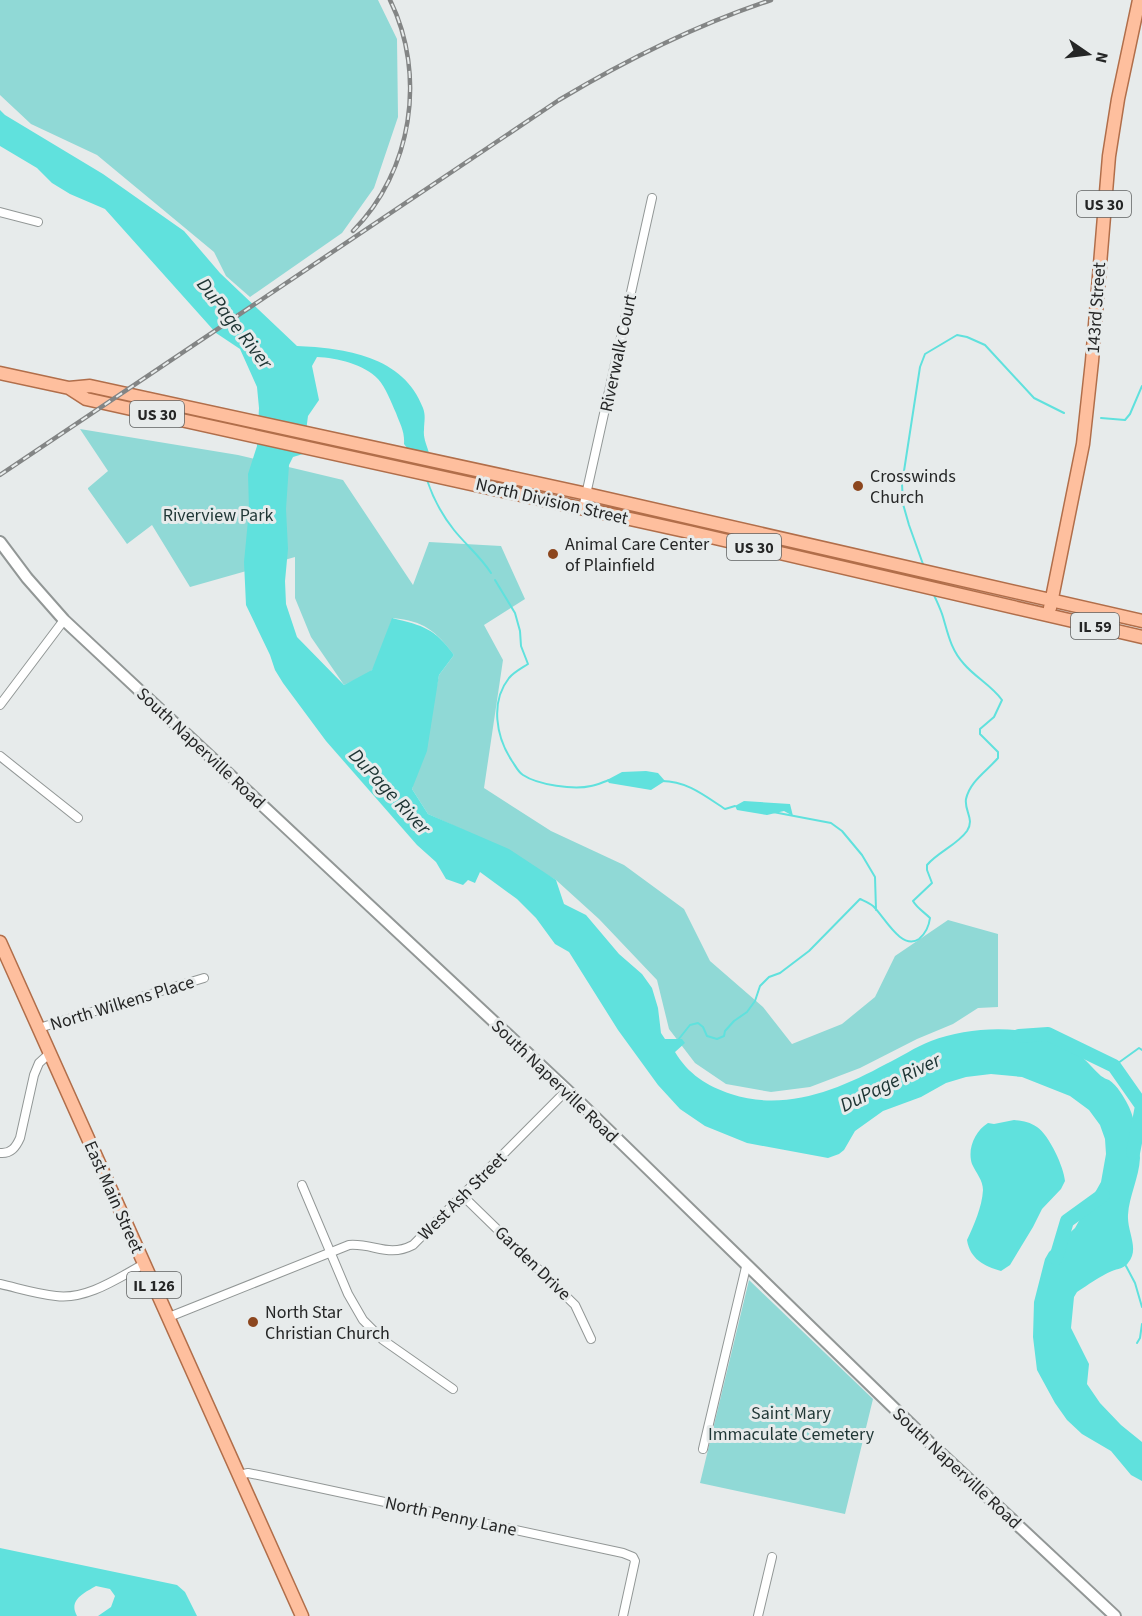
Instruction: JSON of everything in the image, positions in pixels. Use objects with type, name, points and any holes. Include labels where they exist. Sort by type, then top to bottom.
[{"type":"main road","name":"143rd Street","points":[[1049,615],[1083,444],[1108,166],[1118,99],[1139,0]]},
{"type":"main road","name":"North Division Street","points":[[0,374],[69,388],[90,386],[247,427],[326,451],[1142,636]]},
{"type":"main road","name":"North Division Street","points":[[247,427],[327,438],[587,494],[1142,621]]},
{"type":"main road","name":"South Naperville Road","points":[[0,542],[27,578],[64,620],[567,1090],[746,1267],[1115,1616]]},
{"type":"main road","points":[[819,561],[822,547]]},
{"type":"main road","name":"East Main Street","points":[[0,942],[3,956],[39,1028],[302,1616]]},
{"type":"street","name":"Riverwalk Court","points":[[584,508],[652,198]]},
{"type":"street","points":[[0,212],[38,222]]},
{"type":"street","points":[[0,705],[64,620]]},
{"type":"street","points":[[0,756],[78,818]]},
{"type":"street","name":"North Wilkens Place","points":[[39,1028],[204,978]]},
{"type":"street","points":[[0,1154],[6,1154],[16,1146],[20,1138],[34,1075],[39,1063],[50,1053]]},
{"type":"street","name":"West Ash Street","points":[[169,1317],[349,1245],[358,1244],[386,1251],[406,1249],[432,1228],[567,1090]]},
{"type":"street","points":[[302,1185],[348,1294],[363,1320],[390,1345],[453,1389]]},
{"type":"street","name":"Garden Drive","points":[[463,1196],[575,1305],[591,1339]]},
{"type":"street","points":[[0,1284],[57,1297],[77,1295],[100,1287],[144,1264]]},
{"type":"street","points":[[703,1449],[746,1267]]},
{"type":"street","name":"North Penny Lane","points":[[239,1474],[248,1473],[268,1477],[623,1553],[633,1557],[635,1566],[623,1616]]},
{"type":"street","points":[[758,1616],[772,1557]]},
{"type":"green space","points":[[0,0],[378,0],[397,39],[398,117],[374,188],[342,233],[250,297],[226,276],[214,252],[97,155],[31,124],[0,95]]},
{"type":"green space","name":"Riverview Park","points":[[80,429],[238,455],[343,480],[413,585],[429,542],[501,546],[525,599],[484,625],[503,660],[484,788],[551,831],[624,865],[684,909],[710,961],[763,1007],[792,1044],[842,1024],[875,997],[895,956],[948,920],[998,934],[998,1007],[978,1008],[953,1024],[917,1039],[860,1068],[810,1087],[771,1092],[726,1084],[695,1063],[669,1029],[657,980],[599,919],[556,880],[494,844],[428,814],[412,789],[439,675],[454,655],[441,640],[421,625],[393,618],[374,668],[344,685],[311,637],[295,598],[295,557],[190,587],[152,525],[127,544],[88,489],[108,471]]},
{"type":"green space","name":"Saint Mary Immaculate Cemetery","points":[[749,1280],[873,1399],[845,1514],[700,1483]]},
{"type":"water","points":[[0,110],[103,174],[184,231],[220,273],[297,346],[334,349],[370,358],[387,366],[414,390],[424,411],[424,436],[429,453],[407,448],[404,444],[402,428],[386,391],[372,374],[341,360],[317,357],[312,366],[319,400],[308,416],[303,454],[293,457],[289,465],[286,509],[288,549],[285,581],[286,604],[297,637],[344,685],[372,670],[392,618],[428,629],[447,646],[454,655],[439,675],[427,751],[412,789],[428,814],[509,849],[556,880],[564,904],[586,915],[619,954],[642,974],[652,988],[658,1008],[661,1033],[665,1039],[682,1039],[685,1043],[675,1052],[692,1073],[706,1083],[731,1094],[771,1101],[791,1099],[830,1090],[942,1037],[979,1030],[1005,1029],[1036,1033],[1064,1045],[1085,1059],[1101,1076],[1117,1088],[1132,1116],[1140,1152],[1128,1215],[1133,1252],[1125,1266],[1103,1275],[1077,1292],[1074,1297],[1071,1328],[1089,1364],[1087,1384],[1100,1403],[1121,1425],[1142,1442],[1142,1481],[1131,1475],[1111,1451],[1082,1434],[1067,1420],[1037,1370],[1033,1337],[1034,1302],[1045,1259],[1049,1252],[1075,1228],[1101,1182],[1106,1154],[1105,1139],[1100,1125],[1089,1110],[1070,1096],[1022,1077],[991,1074],[966,1077],[946,1083],[921,1097],[883,1111],[855,1131],[844,1150],[828,1158],[747,1143],[705,1126],[680,1109],[658,1085],[618,1030],[569,952],[555,944],[536,918],[517,899],[480,872],[475,883],[468,880],[463,885],[446,879],[436,862],[417,845],[326,741],[283,683],[246,605],[244,562],[249,510],[248,474],[257,446],[259,408],[257,387],[240,349],[216,333],[105,209],[70,194],[52,183],[37,168],[0,146]]},
{"type":"water","points":[[622,772],[658,773],[665,781],[651,790],[609,783],[607,780]]},
{"type":"water","points":[[744,801],[790,804],[793,816],[784,811],[767,815],[737,810],[735,806]]},
{"type":"water","points":[[1014,1120],[1029,1123],[1042,1131],[1055,1152],[1065,1181],[1061,1189],[1042,1209],[1010,1265],[1001,1271],[979,1261],[971,1252],[967,1240],[975,1222],[983,1190],[981,1180],[972,1164],[971,1147],[983,1126],[988,1123]]},
{"type":"water","points":[[0,1548],[177,1585],[185,1592],[197,1616],[98,1616],[111,1607],[115,1596],[110,1589],[96,1586],[82,1594],[76,1601],[74,1606],[77,1616],[0,1616]]},
{"type":"waterway","points":[[924,567],[903,504],[902,484],[920,367],[925,354],[957,335],[967,337],[985,345],[1034,398],[1064,413]]},
{"type":"waterway","points":[[1101,418],[1125,420],[1142,386]]},
{"type":"waterway","points":[[427,480],[435,500],[454,530],[491,573]]},
{"type":"waterway","points":[[495,580],[515,613],[521,646],[528,664],[509,678],[499,698],[497,720],[506,752],[521,774],[538,782],[556,786],[584,787],[609,780]]},
{"type":"waterway","points":[[678,1040],[690,1025],[698,1023],[703,1027],[707,1036],[717,1039],[724,1036],[725,1031],[747,1012],[755,1001],[760,986],[769,977],[780,973],[809,951],[860,899],[873,906],[893,931],[906,940],[919,939],[926,930],[930,918],[913,901],[932,883],[927,865],[958,840],[969,827],[970,819],[966,803],[968,793],[975,782],[998,758],[998,752],[980,734],[980,729],[994,717],[1002,700],[968,669],[956,653],[934,595]]},
{"type":"waterway","points":[[662,781],[688,786],[725,809],[735,806]]},
{"type":"waterway","points":[[773,812],[831,823],[842,831],[862,855],[875,877],[876,910]]},
{"type":"waterway","name":"DuPage River","points":[[1019,1036],[1048,1034],[1114,1066],[1142,1106]]},
{"type":"waterway","points":[[1114,1066],[1139,1048],[1142,1050]]},
{"type":"waterway","name":"DuPage River","points":[[1133,1153],[1142,1106]]},
{"type":"waterway","name":"DuPage River","points":[[1056,1258],[1067,1221],[1103,1195]]},
{"type":"waterway","points":[[1126,1266],[1135,1283],[1142,1307]]},
{"type":"waterway","points":[[1137,1343],[1142,1324]]},
{"type":"railway","points":[[353,231],[373,207],[389,181],[400,152],[407,122],[410,90],[408,59],[401,29],[390,0]]},
{"type":"railway","points":[[0,475],[559,100],[662,44],[771,0]]},
{"type":"place","name":"Crosswinds Church","points":[[858,486]]},
{"type":"place","name":"Animal Care Center of Plainfield","points":[[553,554]]},
{"type":"place","name":"North Star Christian Church","points":[[253,1322]]}]
